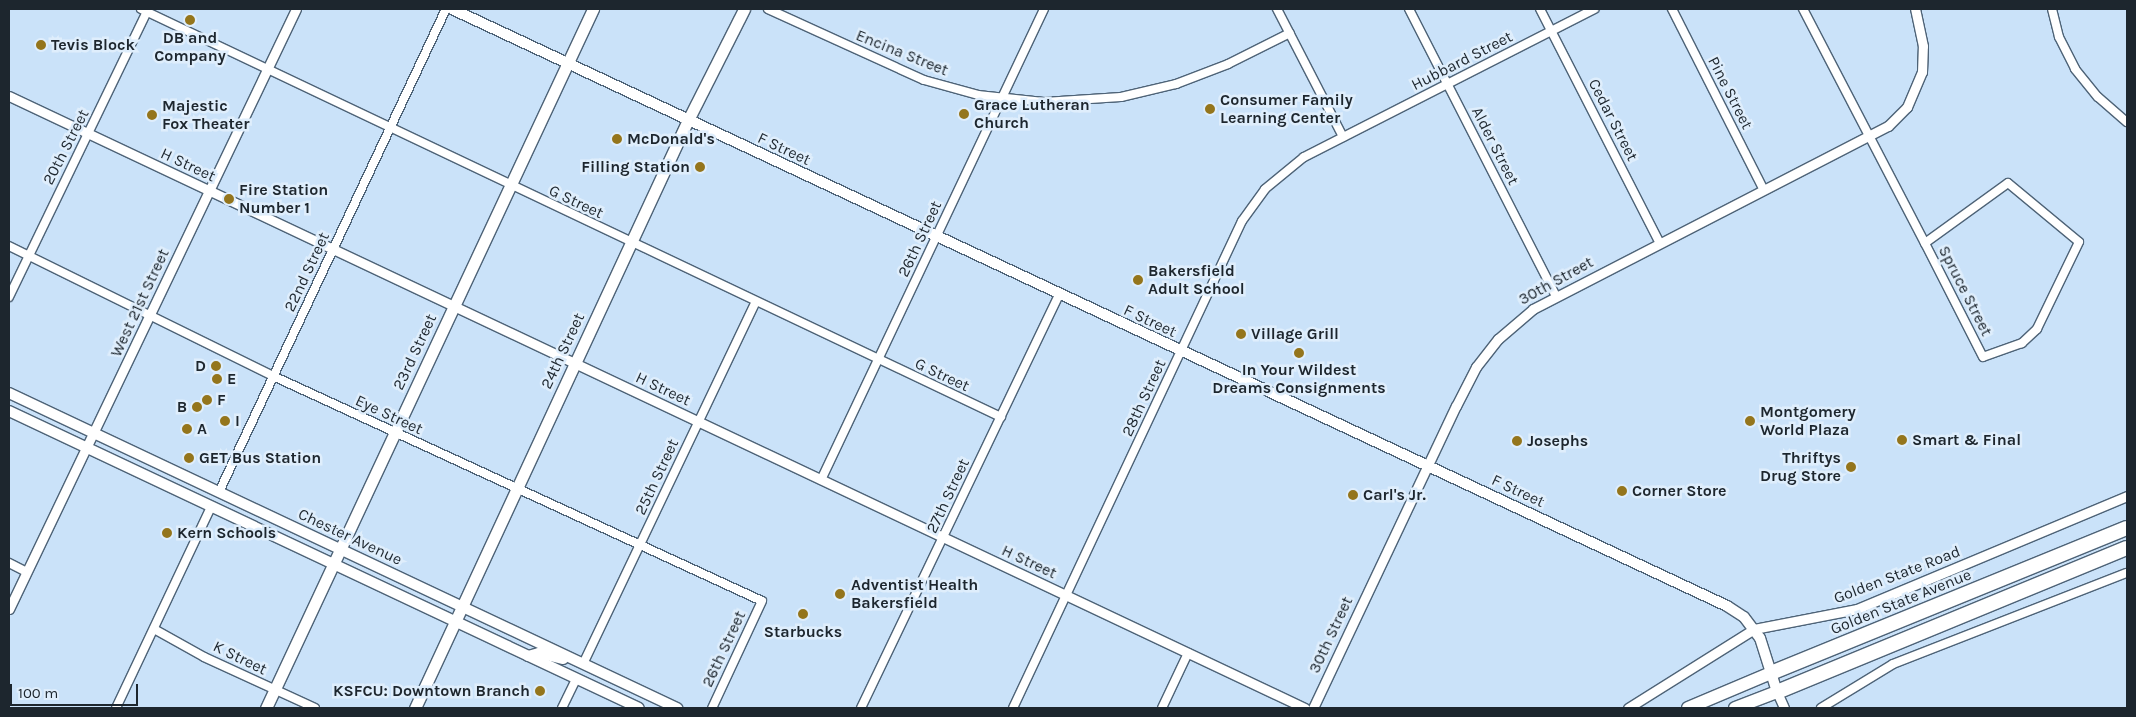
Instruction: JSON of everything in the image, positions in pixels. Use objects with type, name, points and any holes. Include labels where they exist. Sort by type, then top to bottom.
[{"type":"highway","name":"Golden State Avenue","points":[[1688,708],[2127,528]]},
{"type":"highway","points":[[1735,708],[2127,548]]},
{"type":"main road","name":"F Street","points":[[452,9],[1058,295],[1727,606],[1754,629],[1777,692]]},
{"type":"main road","name":"23rd Street","points":[[266,708],[593,9]]},
{"type":"main road","name":"24th Street","points":[[415,708],[688,120],[744,9]]},
{"type":"main road","name":"Chester Avenue","points":[[9,394],[677,708]]},
{"type":"main road","name":"Chester Avenue","points":[[9,410],[639,708]]},
{"type":"main road","points":[[528,656],[539,653],[583,664]]},
{"type":"street","name":"West 21st Street","points":[[9,609],[152,314],[296,9]]},
{"type":"street","name":"22nd Street","points":[[219,492],[446,9]]},
{"type":"street","name":"Encina Street","points":[[768,9],[924,80],[1002,98],[1065,102],[1149,92],[1203,75],[1290,33]]},
{"type":"street","name":"26th Street","points":[[821,480],[1044,9]]},
{"type":"street","points":[[1277,9],[1343,137]]},
{"type":"street","name":"Alder Street","points":[[1409,9],[1556,296]]},
{"type":"street","name":"Cedar Street","points":[[1540,9],[1660,243]]},
{"type":"street","name":"Hubbard Street","points":[[1343,137],[1594,9]]},
{"type":"street","name":"Pine Street","points":[[1672,9],[1764,190]]},
{"type":"street","name":"Spruce Street","points":[[1803,9],[1983,357],[2022,343],[2037,329],[2079,242],[2008,183],[1925,244]]},
{"type":"street","name":"30th Street","points":[[1313,708],[1470,377],[1490,349],[1519,319],[1556,296],[1868,136],[1899,117],[1919,84],[1923,53],[1915,9]]},
{"type":"street","points":[[2052,9],[2059,37],[2075,69],[2098,97],[2127,122]]},
{"type":"street","name":"G Street","points":[[145,10],[267,71],[1001,417]]},
{"type":"street","name":"20th Street","points":[[9,297],[88,134],[145,10]]},
{"type":"street","name":"H Street","points":[[9,96],[1305,708]]},
{"type":"street","name":"28th Street","points":[[1013,708],[1180,352],[1253,203],[1291,166],[1343,137]]},
{"type":"street","name":"Eye Street","points":[[9,246],[152,314],[273,376],[762,601]]},
{"type":"street","name":"27th Street","points":[[861,708],[944,538],[1058,295]]},
{"type":"street","name":"25th Street","points":[[583,664],[756,302]]},
{"type":"street","name":"Golden State Road","points":[[1628,708],[1754,629],[1857,609],[2127,496]]},
{"type":"street","points":[[116,708],[211,507]]},
{"type":"street","points":[[9,563],[27,572]]},
{"type":"street","points":[[1821,708],[1893,664],[2127,572]]},
{"type":"street","name":"26th Street","points":[[712,708],[762,601]]},
{"type":"street","name":"K Street","points":[[154,629],[274,690],[315,708]]},
{"type":"street","points":[[1162,708],[1188,653]]},
{"type":"street","points":[[562,708],[576,679]]},
{"type":"street","name":"F Street","points":[[1777,692],[1784,708]]},
{"type":"place","name":"DB and Company","points":[[190,20]]},
{"type":"place","name":"Tevis Block","points":[[41,45]]},
{"type":"place","name":"Consumer Family Learning Center","points":[[1210,109]]},
{"type":"place","name":"Grace Lutheran Church","points":[[964,114]]},
{"type":"place","name":"Majestic Fox Theater","points":[[152,115]]},
{"type":"place","name":"McDonald's","points":[[617,139]]},
{"type":"place","name":"Filling Station","points":[[700,167]]},
{"type":"place","name":"Fire Station Number 1","points":[[229,199]]},
{"type":"place","name":"Bakersfield Adult School","points":[[1138,280]]},
{"type":"place","name":"Village Grill","points":[[1241,334]]},
{"type":"place","name":"In Your Wildest Dreams Consignments","points":[[1299,353]]},
{"type":"place","name":"D","points":[[216,366]]},
{"type":"place","name":"E","points":[[217,379]]},
{"type":"place","name":"F","points":[[207,400]]},
{"type":"place","name":"B","points":[[197,407]]},
{"type":"place","name":"I","points":[[225,421]]},
{"type":"place","name":"Montgomery World Plaza","points":[[1750,421]]},
{"type":"place","name":"A","points":[[187,429]]},
{"type":"place","name":"Smart & Final","points":[[1902,440]]},
{"type":"place","name":"Josephs","points":[[1517,441]]},
{"type":"place","name":"GET Bus Station","points":[[189,458]]},
{"type":"place","name":"Thriftys Drug Store","points":[[1851,467]]},
{"type":"place","name":"Corner Store","points":[[1622,491]]},
{"type":"place","name":"Carl's Jr.","points":[[1353,495]]},
{"type":"place","name":"Kern Schools","points":[[167,533]]},
{"type":"place","name":"Adventist Health Bakersfield","points":[[840,594]]},
{"type":"place","name":"Starbucks","points":[[803,614]]},
{"type":"place","name":"KSFCU: Downtown Branch","points":[[540,691]]}]
